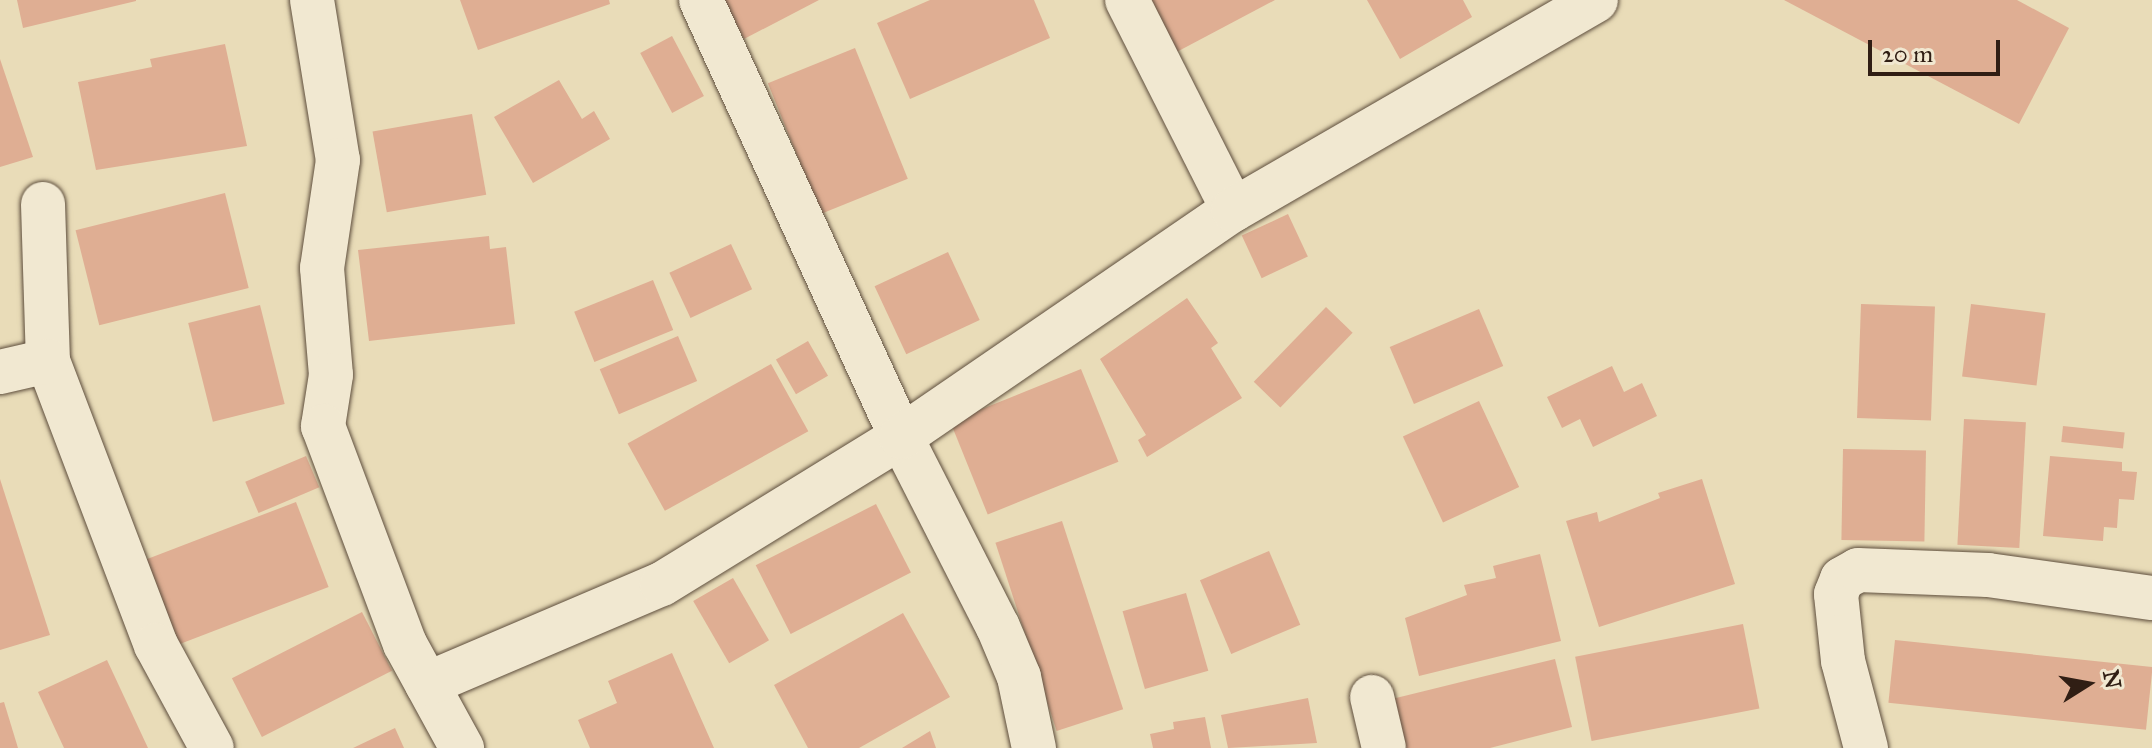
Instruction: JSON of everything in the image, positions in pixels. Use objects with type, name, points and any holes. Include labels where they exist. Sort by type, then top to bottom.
[{"type":"street","points":[[312,0],[338,160],[322,268],[331,375],[323,426],[405,644],[462,748]]},
{"type":"street","points":[[701,0],[901,437],[998,627],[1019,677],[1034,748]]},
{"type":"street","points":[[1127,0],[1233,210]]},
{"type":"street","points":[[427,684],[662,584],[901,437],[1233,210],[1596,0]]},
{"type":"street","points":[[43,204],[48,361],[156,645],[212,748]]},
{"type":"street","points":[[0,372],[48,361]]},
{"type":"street","points":[[1866,748],[1843,661],[1836,594],[1842,579],[1858,570],[1988,575],[2152,598]]},
{"type":"street","points":[[1372,697],[1384,748]]},
{"type":"building","points":[[17,0],[136,0],[136,1],[23,28]]},
{"type":"building","points":[[460,0],[609,0],[610,4],[478,50]]},
{"type":"building","points":[[723,0],[819,0],[744,39]]},
{"type":"building","points":[[930,0],[1034,0],[1050,38],[910,99],[877,23]]},
{"type":"building","points":[[1142,0],[1275,0],[1171,55]]},
{"type":"building","points":[[1367,0],[1463,0],[1472,17],[1400,59]]},
{"type":"building","points":[[1784,0],[2017,0],[2069,28],[2019,124]]},
{"type":"building","points":[[672,36],[704,96],[672,113],[640,53]]},
{"type":"building","points":[[225,44],[247,146],[96,170],[78,82],[152,67],[150,59]]},
{"type":"building","points":[[855,48],[908,179],[821,214],[768,83]]},
{"type":"building","points":[[0,59],[33,157],[0,167]]},
{"type":"building","points":[[559,80],[582,119],[594,111],[610,139],[533,183],[494,117]]},
{"type":"building","points":[[472,114],[486,195],[387,212],[373,132]]},
{"type":"building","points":[[225,193],[249,288],[99,325],[76,230]]},
{"type":"building","points":[[1288,214],[1308,257],[1262,278],[1242,236]]},
{"type":"building","points":[[489,236],[490,249],[506,247],[515,324],[369,341],[358,250]]},
{"type":"building","points":[[731,244],[752,289],[691,318],[669,273]]},
{"type":"building","points":[[948,252],[980,320],[906,354],[875,286]]},
{"type":"building","points":[[653,280],[673,330],[594,362],[574,312]]},
{"type":"building","points":[[1187,298],[1218,343],[1211,348],[1242,398],[1147,457],[1138,440],[1146,435],[1100,359]]},
{"type":"building","points":[[1861,304],[1935,307],[1931,421],[1857,418]]},
{"type":"building","points":[[1971,304],[2045,313],[2037,386],[1962,376]]},
{"type":"building","points":[[260,305],[285,404],[213,422],[188,323]]},
{"type":"building","points":[[1326,307],[1353,333],[1280,408],[1254,382]]},
{"type":"building","points":[[1479,309],[1503,366],[1414,404],[1390,347]]},
{"type":"building","points":[[678,336],[697,381],[619,414],[600,369]]},
{"type":"building","points":[[808,341],[828,376],[796,394],[776,360]]},
{"type":"building","points":[[771,364],[808,431],[665,511],[628,444]]},
{"type":"building","points":[[1612,366],[1624,392],[1642,383],[1657,416],[1593,447],[1580,419],[1562,428],[1547,397]]},
{"type":"building","points":[[1081,369],[1118,462],[988,515],[950,422]]},
{"type":"building","points":[[1479,401],[1519,487],[1443,523],[1403,436]]},
{"type":"building","points":[[1964,419],[2026,422],[2019,548],[1957,545]]},
{"type":"building","points":[[2063,426],[2125,432],[2123,448],[2061,442]]},
{"type":"building","points":[[1843,449],[1926,450],[1924,541],[1841,540]]},
{"type":"building","points":[[306,456],[319,487],[259,513],[245,482]]},
{"type":"building","points":[[2050,456],[2122,462],[2122,471],[2137,472],[2134,500],[2119,499],[2117,528],[2104,527],[2103,541],[2043,536]]},
{"type":"building","points":[[0,479],[50,635],[0,650]]},
{"type":"building","points":[[1702,479],[1735,584],[1599,627],[1566,521],[1597,512],[1599,522],[1660,498],[1658,493]]},
{"type":"building","points":[[296,502],[329,587],[179,644],[147,559]]},
{"type":"building","points":[[876,504],[911,573],[791,634],[756,565]]},
{"type":"building","points":[[1062,521],[1123,709],[1057,731],[995,543]]},
{"type":"building","points":[[1269,551],[1300,625],[1231,654],[1200,580]]},
{"type":"building","points":[[1540,554],[1561,641],[1419,676],[1405,618],[1467,595],[1464,585],[1496,578],[1493,566]]},
{"type":"building","points":[[733,578],[769,640],[729,663],[693,601]]},
{"type":"building","points":[[1186,593],[1208,671],[1145,689],[1123,611]]},
{"type":"building","points":[[362,612],[392,671],[262,737],[232,678]]},
{"type":"building","points":[[903,613],[950,697],[859,748],[808,748],[774,685]]},
{"type":"building","points":[[1743,624],[1759,708],[1592,741],[1575,657]]},
{"type":"building","points":[[1895,640],[2152,667],[2146,730],[1888,703]]},
{"type":"building","points":[[672,653],[714,748],[590,748],[578,720],[617,703],[608,681]]},
{"type":"building","points":[[1555,659],[1572,727],[1490,748],[1404,748],[1392,699]]},
{"type":"building","points":[[107,660],[148,748],[64,748],[38,692]]},
{"type":"building","points":[[1308,698],[1317,743],[1228,748],[1221,715]]},
{"type":"building","points":[[4,702],[18,748],[0,748],[0,703]]},
{"type":"building","points":[[1205,717],[1211,748],[1153,748],[1150,734],[1174,729],[1173,722]]},
{"type":"building","points":[[395,728],[404,748],[353,748]]},
{"type":"building","points":[[930,731],[936,748],[902,748]]}]
